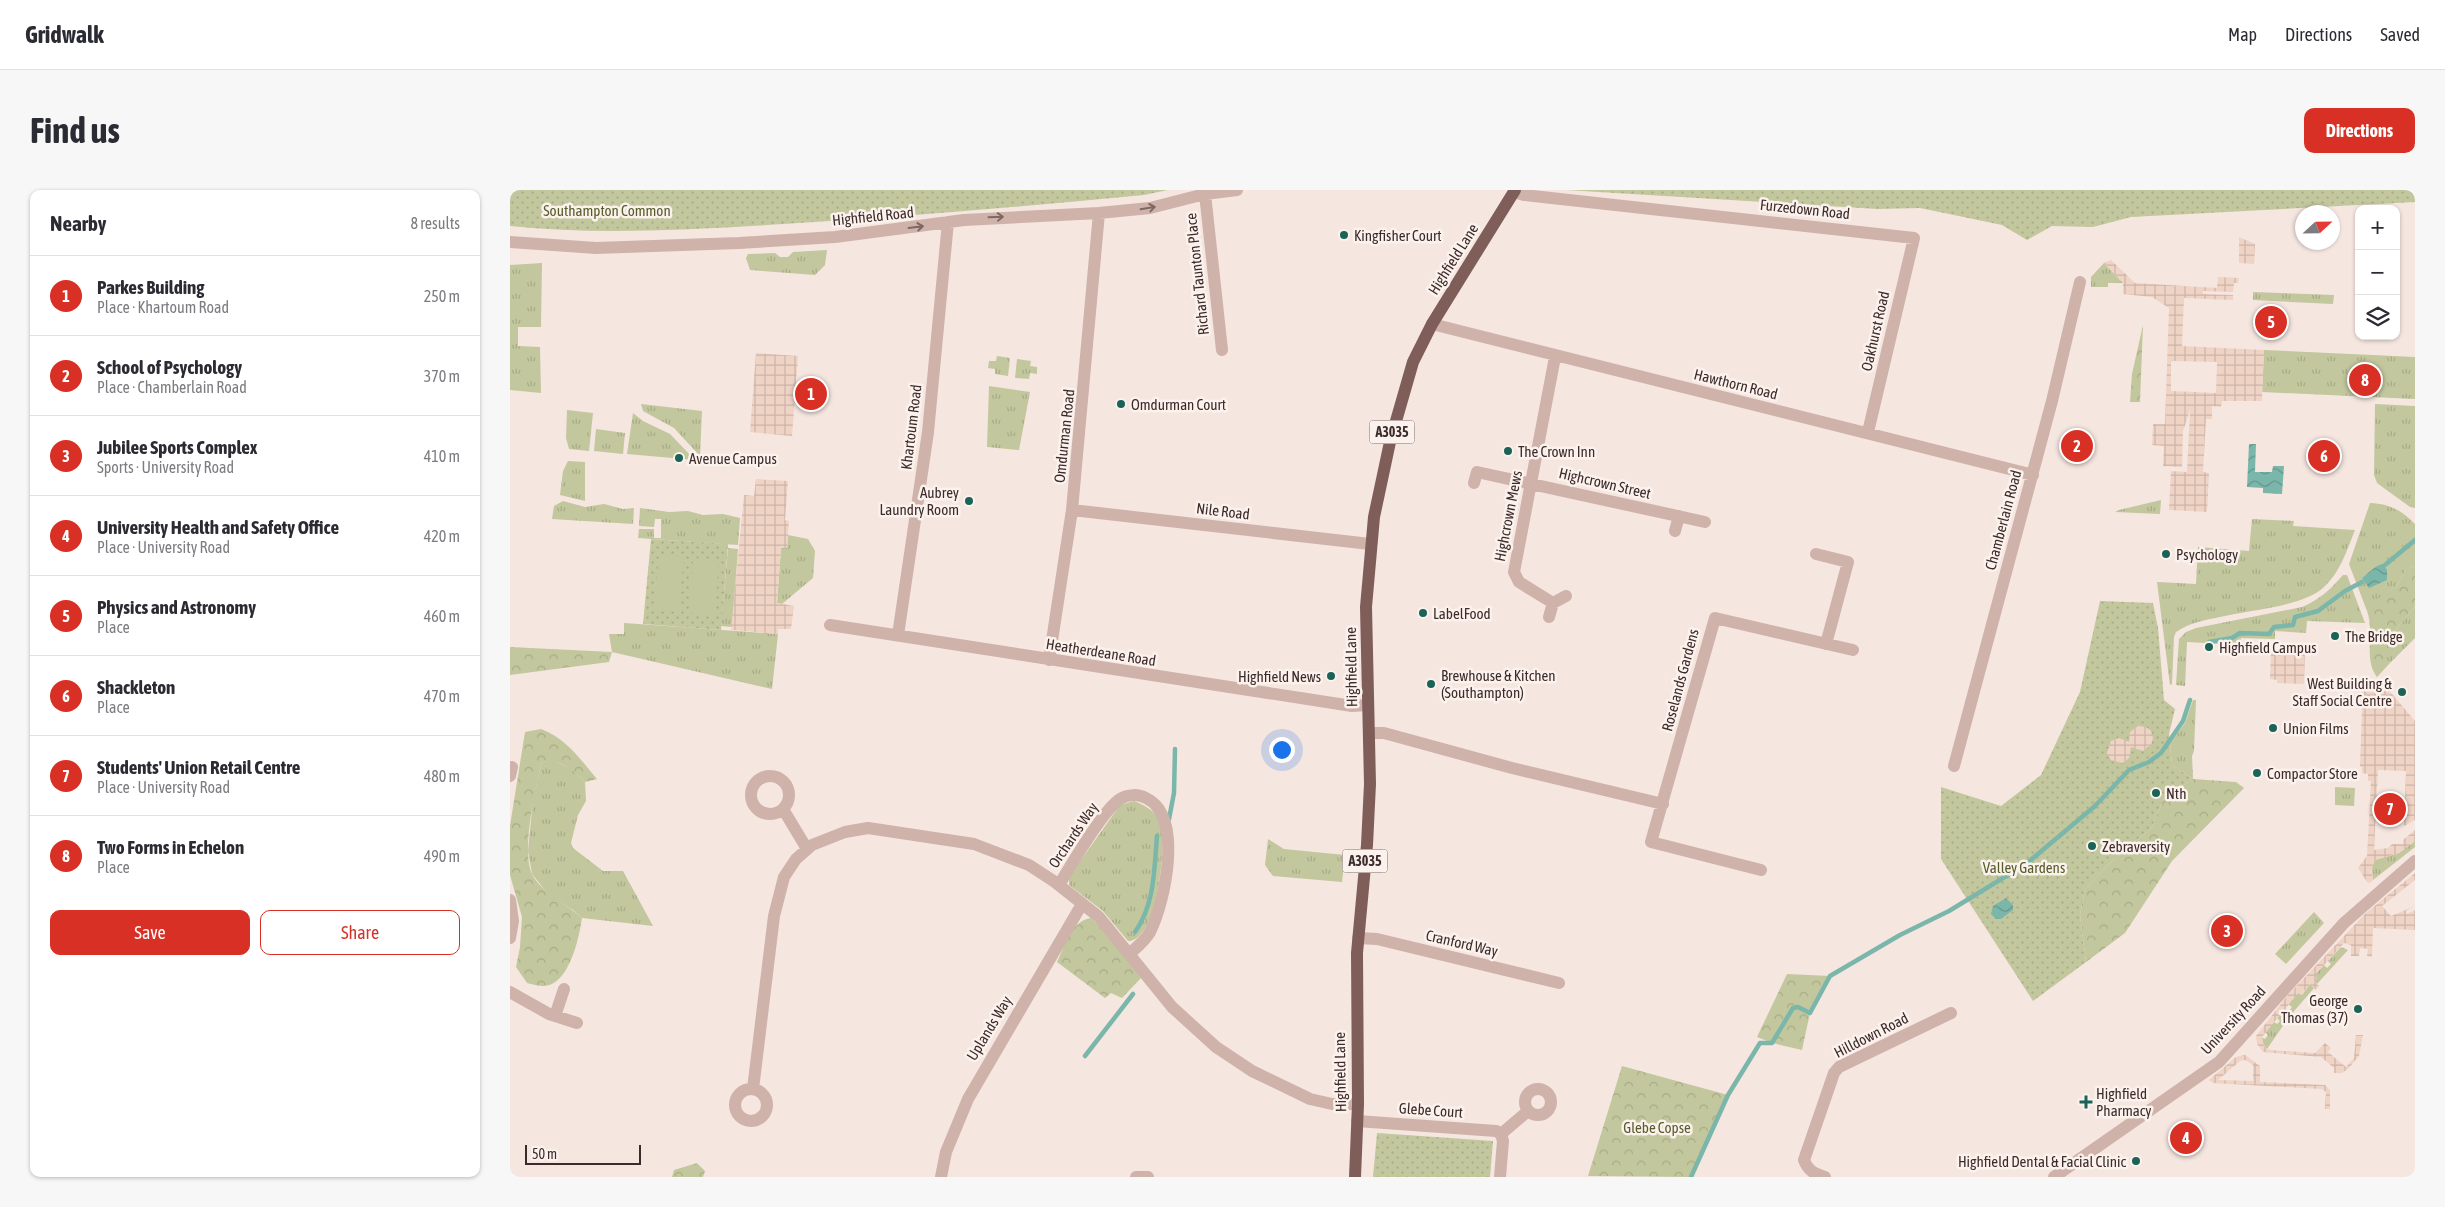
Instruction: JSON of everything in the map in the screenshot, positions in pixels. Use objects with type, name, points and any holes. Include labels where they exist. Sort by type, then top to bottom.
[{"type":"main road","name":"Highfield Lane","points":[[1355,1177],[1358,1104],[1355,996],[1368,824],[1369,733],[1366,607],[1370,544],[1383,470],[1406,382],[1432,324],[1514,191]]},
{"type":"street","name":"Highfield Road","points":[[510,242],[549,247],[614,248],[739,244],[883,232],[948,222],[991,218],[1099,214],[1150,208],[1205,194],[1237,190]]},
{"type":"street","name":"Furzedown Road","points":[[1514,191],[1524,195],[1914,238]]},
{"type":"street","name":"Richard Taunton Place","points":[[1205,194],[1222,350]]},
{"type":"street","name":"Omdurman Road","points":[[1049,660],[1072,510],[1099,214]]},
{"type":"street","name":"Khartoum Road","points":[[898,635],[928,432],[948,222]]},
{"type":"street","name":"Oakhurst Road","points":[[1868,432],[1914,238]]},
{"type":"street","name":"Chamberlain Road","points":[[1954,766],[2032,475],[2080,282]]},
{"type":"street","name":"Hawthorn Road","points":[[1432,324],[1555,357],[1868,432],[2032,475]]},
{"type":"street","name":"Highcrown Mews","points":[[1553,603],[1519,582],[1514,572],[1555,357]]},
{"type":"street","name":"Highcrown Street","points":[[1474,483],[1477,472],[1532,482],[1588,498],[1606,499],[1705,522]]},
{"type":"street","name":"Nile Road","points":[[1072,510],[1370,544]]},
{"type":"street","points":[[1675,531],[1679,516]]},
{"type":"street","points":[[1816,554],[1848,562],[1826,644]]},
{"type":"street","points":[[1549,617],[1553,603],[1566,596]]},
{"type":"street","name":"Roselands Gardens","points":[[1761,870],[1651,842],[1715,618],[1853,650]]},
{"type":"street","name":"Heatherdeane Road","points":[[830,625],[1352,706],[1367,705]]},
{"type":"street","points":[[1369,733],[1384,733],[1512,768],[1663,804]]},
{"type":"street","name":"Orchards Way","points":[[1058,885],[1115,803],[1131,795],[1142,796],[1153,802],[1165,819],[1168,832],[1164,886],[1150,930],[1142,942],[1129,954]]},
{"type":"street","points":[[783,809],[807,849]]},
{"type":"street","name":"Orchards Way","points":[[753,1089],[776,902],[787,872],[796,859],[807,849],[845,832],[880,828],[961,841],[988,848],[1029,865],[1058,885],[1106,924],[1185,1021],[1233,1059],[1273,1082],[1310,1099],[1332,1104],[1358,1104]]},
{"type":"street","name":"University Road","points":[[2054,1177],[2219,1062],[2344,923],[2415,861]]},
{"type":"street","points":[[510,900],[513,921],[510,938]]},
{"type":"street","name":"Uplands Way","points":[[941,1177],[946,1152],[968,1099],[1082,904]]},
{"type":"street","name":"Cranford Way","points":[[1358,938],[1377,940],[1559,983]]},
{"type":"street","points":[[555,1016],[564,989]]},
{"type":"street","points":[[510,992],[555,1016],[577,1023]]},
{"type":"street","name":"Hilldown Road","points":[[1825,1177],[1814,1174],[1806,1166],[1804,1160],[1834,1073],[1839,1067],[1951,1013]]},
{"type":"street","points":[[1500,1177],[1503,1141],[1501,1134],[1528,1111]]},
{"type":"street","name":"Glebe Court","points":[[1357,1121],[1496,1131],[1501,1134]]},
{"type":"street","points":[[1136,1177],[1148,1177]]},
{"type":"green space","name":"Southampton Common","points":[[510,190],[1168,190],[1144,195],[861,219],[703,229],[606,231],[510,226]]},
{"type":"green space","points":[[1566,190],[2415,190],[2415,202],[2340,206],[2295,205],[2295,208],[2131,217],[2093,227],[2052,226],[2027,240],[2002,225],[1920,208],[1878,209]]},
{"type":"green space","points":[[827,250],[825,265],[815,275],[750,270],[746,258],[748,254],[775,253],[780,257],[788,257],[793,252]]},
{"type":"green space","points":[[542,263],[541,327],[518,327],[518,346],[540,347],[541,393],[510,390],[510,265]]},
{"type":"green space","points":[[2104,263],[2123,283],[2108,283],[2108,287],[2091,287],[2091,277]]},
{"type":"green space","points":[[2253,292],[2334,295],[2333,304],[2253,300]]},
{"type":"green space","points":[[2143,325],[2140,402],[2130,402],[2132,374]]},
{"type":"green space","points":[[2264,350],[2415,357],[2415,399],[2262,392]]},
{"type":"green space","points":[[997,356],[1010,358],[1008,376],[995,374],[995,369],[988,368],[989,361],[996,361]]},
{"type":"green space","points":[[1017,359],[1031,361],[1030,366],[1037,367],[1037,374],[1030,373],[1029,379],[1015,378]]},
{"type":"green space","points":[[989,386],[1030,392],[1019,450],[987,447]]},
{"type":"green space","points":[[641,404],[702,411],[700,456],[674,428],[643,411]]},
{"type":"green space","points":[[2375,404],[2415,406],[2415,508],[2410,507],[2377,483],[2374,475]]},
{"type":"green space","points":[[567,410],[593,413],[589,451],[569,449],[566,438]]},
{"type":"green space","points":[[633,413],[643,421],[670,434],[695,460],[627,454]]},
{"type":"green space","points":[[596,429],[625,433],[623,454],[594,451]]},
{"type":"green space","points":[[568,461],[585,462],[585,501],[560,495],[563,471]]},
{"type":"green space","points":[[2161,500],[2160,514],[2115,512],[2119,510]]},
{"type":"green space","points":[[563,501],[585,507],[604,504],[623,509],[634,508],[633,524],[552,519],[554,506]]},
{"type":"green space","points":[[2370,503],[2395,509],[2415,524],[2415,566],[2406,569],[2397,586],[2381,597],[2367,611],[2349,564]]},
{"type":"green space","points":[[640,508],[669,512],[688,511],[703,515],[723,514],[740,518],[738,545],[638,538],[639,529],[654,529],[654,538],[661,538],[661,519],[655,519],[654,527],[639,526]]},
{"type":"green space","points":[[2252,519],[2294,521],[2293,526],[2355,530],[2334,575],[2323,588],[2313,594],[2288,604],[2203,621],[2186,626],[2176,632],[2174,637],[2172,684],[2170,685],[2157,582],[2196,584],[2198,547],[2249,551]]},
{"type":"green space","points":[[788,535],[808,539],[815,551],[813,578],[782,604],[777,603],[781,548],[787,548]]},
{"type":"green space","points":[[651,539],[728,544],[721,630],[643,624]]},
{"type":"green space","points":[[728,548],[738,549],[732,627],[721,626]]},
{"type":"green space","points":[[659,555],[684,557],[679,612],[654,610]]},
{"type":"green space","points":[[693,558],[719,559],[715,615],[689,613]]},
{"type":"green space","points":[[2415,566],[2415,607],[2396,629],[2393,646],[2385,658],[2390,663],[2377,677],[2371,662],[2370,628],[2367,611],[2380,597],[2397,586],[2406,569]]},
{"type":"green space","points":[[2343,575],[2347,575],[2365,623],[2307,621],[2306,633],[2275,631],[2275,639],[2241,638],[2240,645],[2187,642],[2185,686],[2176,685],[2179,639],[2186,632],[2196,628],[2302,607],[2324,594]]},
{"type":"green space","name":"Valley Gardens","points":[[2100,601],[2153,603],[2158,628],[2164,700],[2175,709],[2169,734],[2172,765],[2193,779],[2164,798],[2151,829],[2112,861],[2085,889],[2080,915],[2086,962],[2033,1001],[1941,859],[1941,787],[2001,806],[2041,775],[2080,692]]},
{"type":"green space","points":[[2415,607],[2415,638],[2390,663],[2384,658],[2393,646],[2396,629]]},
{"type":"green space","points":[[624,623],[778,634],[772,689],[612,652],[609,634],[624,634]]},
{"type":"green space","points":[[510,647],[612,652],[609,662],[510,675]]},
{"type":"green space","points":[[2193,700],[2196,700],[2194,751],[2192,756],[2193,779],[2172,765],[2170,743],[2185,723]]},
{"type":"green space","points":[[541,729],[566,744],[597,779],[585,782],[560,763],[542,762],[530,820],[529,866],[533,876],[543,888],[582,918],[575,948],[566,970],[552,984],[543,986],[527,983],[516,967],[520,947],[522,917],[510,875],[510,826],[525,732]]},
{"type":"green space","points":[[553,760],[571,769],[585,782],[586,801],[578,815],[571,843],[573,848],[603,871],[623,871],[653,926],[582,918],[548,894],[532,874],[528,851],[533,799],[542,762]]},
{"type":"green space","points":[[2193,779],[2236,782],[2244,788],[2172,861],[2125,933],[2086,962],[2080,915],[2085,889],[2112,861],[2151,829],[2164,798]]},
{"type":"green space","points":[[2335,787],[2355,788],[2354,806],[2335,805]]},
{"type":"green space","points":[[1134,801],[1142,804],[1158,818],[1162,833],[1162,850],[1158,890],[1147,926],[1138,937],[1128,941],[1103,911],[1069,885],[1069,877],[1120,805]]},
{"type":"green space","points":[[1268,839],[1284,849],[1345,855],[1342,882],[1273,876],[1265,865]]},
{"type":"green space","points":[[2415,841],[2415,847],[2373,880],[2372,867],[2375,860],[2399,853]]},
{"type":"green space","points":[[2314,912],[2324,923],[2286,964],[2275,954]]},
{"type":"green space","points":[[1091,918],[1108,934],[1141,978],[1122,998],[1111,993],[1105,998],[1057,962],[1074,929],[1084,920]]},
{"type":"green space","points":[[2341,947],[2348,950],[2317,984],[2314,981],[2314,975],[2324,965],[2327,968],[2331,964],[2328,961]]},
{"type":"green space","points":[[1787,974],[1830,976],[1810,1013],[1802,1050],[1772,1043],[1757,1037]]},
{"type":"green space","points":[[2310,984],[2314,988],[2289,1017],[2267,1049],[2261,1041],[2261,1037],[2265,1039],[2268,1035],[2265,1032],[2274,1022],[2277,1024],[2280,1021],[2277,1018],[2285,1008],[2289,1011],[2292,1007],[2288,1004],[2298,993],[2302,995]]},
{"type":"green space","name":"Glebe Copse","points":[[1622,1066],[1728,1095],[1691,1177],[1588,1176]]},
{"type":"green space","points":[[1377,1133],[1493,1141],[1490,1177],[1373,1177]]},
{"type":"green space","points":[[697,1163],[705,1171],[703,1177],[672,1177],[674,1170]]},
{"type":"shaded area","points":[[2239,237],[2255,244],[2254,264],[2239,263]]},
{"type":"shaded area","points":[[2111,260],[2135,283],[2217,288],[2218,277],[2239,278],[2238,283],[2234,283],[2233,292],[2203,291],[2203,294],[2233,295],[2233,300],[2184,298],[2182,346],[2264,350],[2262,401],[2222,401],[2221,407],[2212,406],[2212,419],[2206,419],[2203,472],[2209,473],[2207,512],[2169,510],[2171,471],[2187,472],[2190,410],[2183,431],[2182,467],[2163,466],[2164,446],[2152,445],[2153,424],[2165,424],[2169,308],[2152,297],[2123,294],[2123,283],[2104,263]],"holes":[[[2171,362],[2217,362],[2216,393],[2171,391]]]},
{"type":"shaded area","points":[[756,353],[798,356],[792,436],[750,432]]},
{"type":"shaded area","points":[[756,479],[788,481],[785,520],[789,521],[787,548],[781,548],[777,603],[794,606],[791,629],[778,629],[778,634],[731,630],[744,495],[754,496]]},
{"type":"shaded area","points":[[2271,649],[2305,650],[2304,684],[2277,683],[2277,680],[2270,679]]},
{"type":"shaded area","points":[[2387,688],[2415,721],[2415,820],[2404,826],[2406,771],[2378,770],[2374,850],[2388,848],[2392,844],[2403,844],[2403,840],[2415,830],[2415,841],[2399,853],[2375,860],[2372,867],[2373,880],[2370,883],[2367,882],[2358,868],[2367,856],[2371,781],[2368,781],[2368,774],[2362,773],[2362,767],[2360,767],[2362,707],[2350,706],[2351,695],[2362,695],[2363,689]]},
{"type":"shaded area","points":[[2138,726],[2146,727],[2151,731],[2153,738],[2151,745],[2143,751],[2131,747],[2129,758],[2123,763],[2111,760],[2107,753],[2111,741],[2119,738],[2129,742],[2130,732]]},
{"type":"shaded area","points":[[2415,873],[2415,880],[2382,906],[2391,916],[2415,906],[2406,911],[2407,914],[2415,910],[2415,930],[2373,928],[2372,957],[2367,956],[2368,949],[2360,948],[2359,956],[2351,956],[2351,945],[2344,943],[2315,975],[2317,978],[2314,981],[2319,986],[2316,990],[2310,984],[2301,995],[2298,993],[2262,1037],[2264,1046],[2270,1050],[2315,1053],[2325,1043],[2331,1048],[2328,1052],[2346,1067],[2354,1058],[2356,1035],[2363,1035],[2359,1056],[2348,1069],[2342,1073],[2334,1073],[2334,1068],[2321,1057],[2263,1052],[2257,1044],[2256,1036],[2287,996],[2366,913]]},
{"type":"shaded area","points":[[2245,1055],[2260,1066],[2260,1082],[2325,1085],[2330,1090],[2330,1109],[2325,1109],[2326,1092],[2322,1089],[2213,1083],[2209,1080],[2236,1057]],"holes":[[[2245,1060],[2253,1065],[2253,1081],[2218,1080],[2240,1061]]]},
{"type":"water","points":[[2249,444],[2256,444],[2255,472],[2272,472],[2273,466],[2284,466],[2282,494],[2263,493],[2263,488],[2247,487]]},
{"type":"water","points":[[2383,564],[2387,570],[2387,580],[2369,588],[2362,578],[2374,568]]},
{"type":"water","points":[[2006,898],[2013,905],[2013,910],[2001,919],[1996,919],[1991,914],[1993,906]]},
{"type":"waterway","points":[[2385,565],[2415,540]]},
{"type":"waterway","points":[[2209,642],[2232,638],[2240,633],[2269,634],[2274,627],[2293,625],[2295,617],[2318,611],[2345,591],[2362,582]]},
{"type":"waterway","points":[[1691,1177],[1728,1095],[1760,1043],[1772,1043],[1793,1008],[1798,1007],[1810,1013],[1830,976],[1900,935],[1949,911],[2026,864],[2095,806],[2129,770],[2149,762],[2161,753],[2183,721],[2190,700]]},
{"type":"waterway","points":[[1169,819],[1174,793],[1175,749]]},
{"type":"waterway","points":[[1135,932],[1142,921],[1150,898],[1157,836]]},
{"type":"waterway","points":[[1085,1056],[1133,994]]},
{"type":"place","name":"Kingfisher Court","points":[[1344,235]]},
{"type":"place","name":"Physics and Astronomy","points":[[2271,322]]},
{"type":"place","name":"Two Forms in Echelon","points":[[2365,380]]},
{"type":"place","name":"Parkes Building","points":[[811,394]]},
{"type":"place","name":"Omdurman Court","points":[[1121,404]]},
{"type":"place","name":"School of Psychology","points":[[2077,446]]},
{"type":"place","name":"The Crown Inn","points":[[1508,451]]},
{"type":"place","name":"Shackleton","points":[[2324,456]]},
{"type":"place","name":"Avenue Campus","points":[[679,458]]},
{"type":"place","name":"Aubrey Laundry Room","points":[[969,501]]},
{"type":"place","name":"Psychology","points":[[2166,554]]},
{"type":"place","name":"LabelFood","points":[[1423,613]]},
{"type":"place","name":"The Bridge","points":[[2335,636]]},
{"type":"place","name":"Highfield Campus","points":[[2209,647]]},
{"type":"place","name":"Highfield News","points":[[1331,676]]},
{"type":"place","name":"Brewhouse & Kitchen (Southampton)","points":[[1431,684]]},
{"type":"place","name":"West Building & Staff Social Centre","points":[[2402,692]]},
{"type":"place","name":"Union Films","points":[[2273,728]]},
{"type":"place","name":"Compactor Store","points":[[2257,773]]},
{"type":"place","name":"Nth","points":[[2156,793]]},
{"type":"place","name":"Students' Union Retail Centre","points":[[2390,809]]},
{"type":"place","name":"Zebraversity","points":[[2092,846]]},
{"type":"place","name":"Jubilee Sports Complex","points":[[2227,931]]},
{"type":"place","name":"George Thomas (37)","points":[[2358,1009]]},
{"type":"place","name":"Highfield Pharmacy","points":[[2086,1102]]},
{"type":"place","name":"University Health and Safety Office","points":[[2186,1138]]},
{"type":"place","name":"Highfield Dental & Facial Clinic","points":[[2136,1161]]}]
